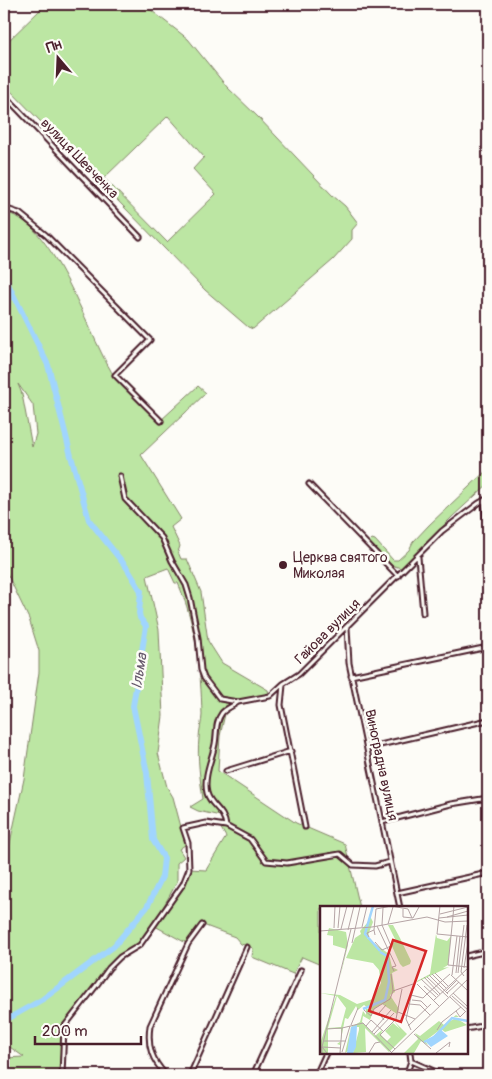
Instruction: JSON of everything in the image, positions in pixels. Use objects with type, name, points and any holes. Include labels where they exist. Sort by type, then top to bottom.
[{"type":"street","name":"вулиця Шевченка","points":[[4,96],[140,237]]},
{"type":"street","points":[[4,208],[19,213],[46,234],[150,340],[114,375],[161,421]]},
{"type":"street","points":[[120,476],[125,499],[162,538],[172,561],[186,585],[198,638],[201,670],[204,678],[220,700],[238,702]]},
{"type":"street","points":[[309,484],[398,576]]},
{"type":"street","name":"Гайова вулиця","points":[[238,702],[270,696],[283,684],[299,674],[442,531],[488,498]]},
{"type":"street","points":[[484,500],[488,546]]},
{"type":"street","points":[[418,557],[423,614]]},
{"type":"street","name":"Виноградна вулиця","points":[[347,627],[347,647],[351,676],[400,906]]},
{"type":"street","points":[[351,676],[488,647]]},
{"type":"street","points":[[283,684],[281,705],[305,827]]},
{"type":"street","points":[[226,826],[225,817],[210,800],[206,780],[215,742],[216,728],[222,713],[238,702]]},
{"type":"street","points":[[367,748],[488,720]]},
{"type":"street","points":[[226,771],[291,751]]},
{"type":"street","points":[[382,822],[451,804],[488,798]]},
{"type":"street","points":[[62,1075],[64,1027],[109,968],[120,957],[140,945],[183,884],[189,869],[188,843],[183,828],[206,823],[226,826],[250,839],[266,861],[287,863],[340,854],[354,865],[375,866],[390,862]]},
{"type":"street","points":[[397,894],[488,873]]},
{"type":"street","points":[[166,1075],[152,1058],[148,1040],[150,1026],[188,944],[202,925]]},
{"type":"street","points":[[190,1075],[247,947]]},
{"type":"street","points":[[467,956],[488,951]]},
{"type":"street","points":[[253,1075],[301,970]]},
{"type":"street","points":[[467,1029],[488,1025]]},
{"type":"street","points":[[316,1075],[326,1054]]},
{"type":"street","points":[[406,1075],[411,1061],[410,1054]]},
{"type":"street","points":[[411,1061],[443,1075]]},
{"type":"green space","points":[[36,4],[143,4],[188,39],[227,87],[345,206],[358,223],[352,230],[352,239],[333,260],[253,329],[248,327],[205,290],[4,84],[4,45],[41,9]],"holes":[[[168,116],[204,157],[193,169],[216,194],[167,242],[104,178]]]},
{"type":"green space","points":[[4,213],[21,219],[37,234],[52,254],[111,372],[160,421],[198,386],[206,393],[141,455],[181,519],[171,527],[180,546],[178,552],[181,559],[187,559],[201,592],[208,641],[222,663],[268,690],[270,698],[238,705],[225,714],[220,736],[218,771],[296,823],[345,844],[360,906],[320,906],[320,965],[302,957],[293,974],[252,957],[253,948],[241,944],[235,937],[203,925],[188,944],[153,925],[140,945],[109,968],[64,1027],[62,1075],[4,1075],[4,1058],[24,1057],[4,1043],[4,870],[24,779],[39,672],[39,651],[29,619],[4,567]],"holes":[[[18,384],[33,405],[36,434],[32,447],[22,394]],[[168,568],[175,583],[178,583],[189,615],[200,681],[202,715],[198,753],[203,799],[190,807],[198,811],[225,817],[226,825],[219,825],[226,837],[206,870],[189,869],[177,894],[156,920],[177,882],[177,863],[184,857],[179,849],[188,843],[181,827],[173,797],[167,787],[158,753],[163,716],[159,630],[147,576]]]},
{"type":"green space","points":[[488,469],[488,484],[401,568],[391,565],[369,542],[372,539],[375,540],[393,560],[398,560],[409,550],[413,542],[429,525]]},
{"type":"waterway","name":"Ільма","points":[[4,276],[48,365],[89,520],[127,568],[141,591],[139,613],[146,626],[133,706],[147,773],[153,840],[164,858],[162,877],[147,907],[114,946],[43,999],[4,1021]]},
{"type":"place","name":"Церква святого Миколая","points":[[283,565]]}]
